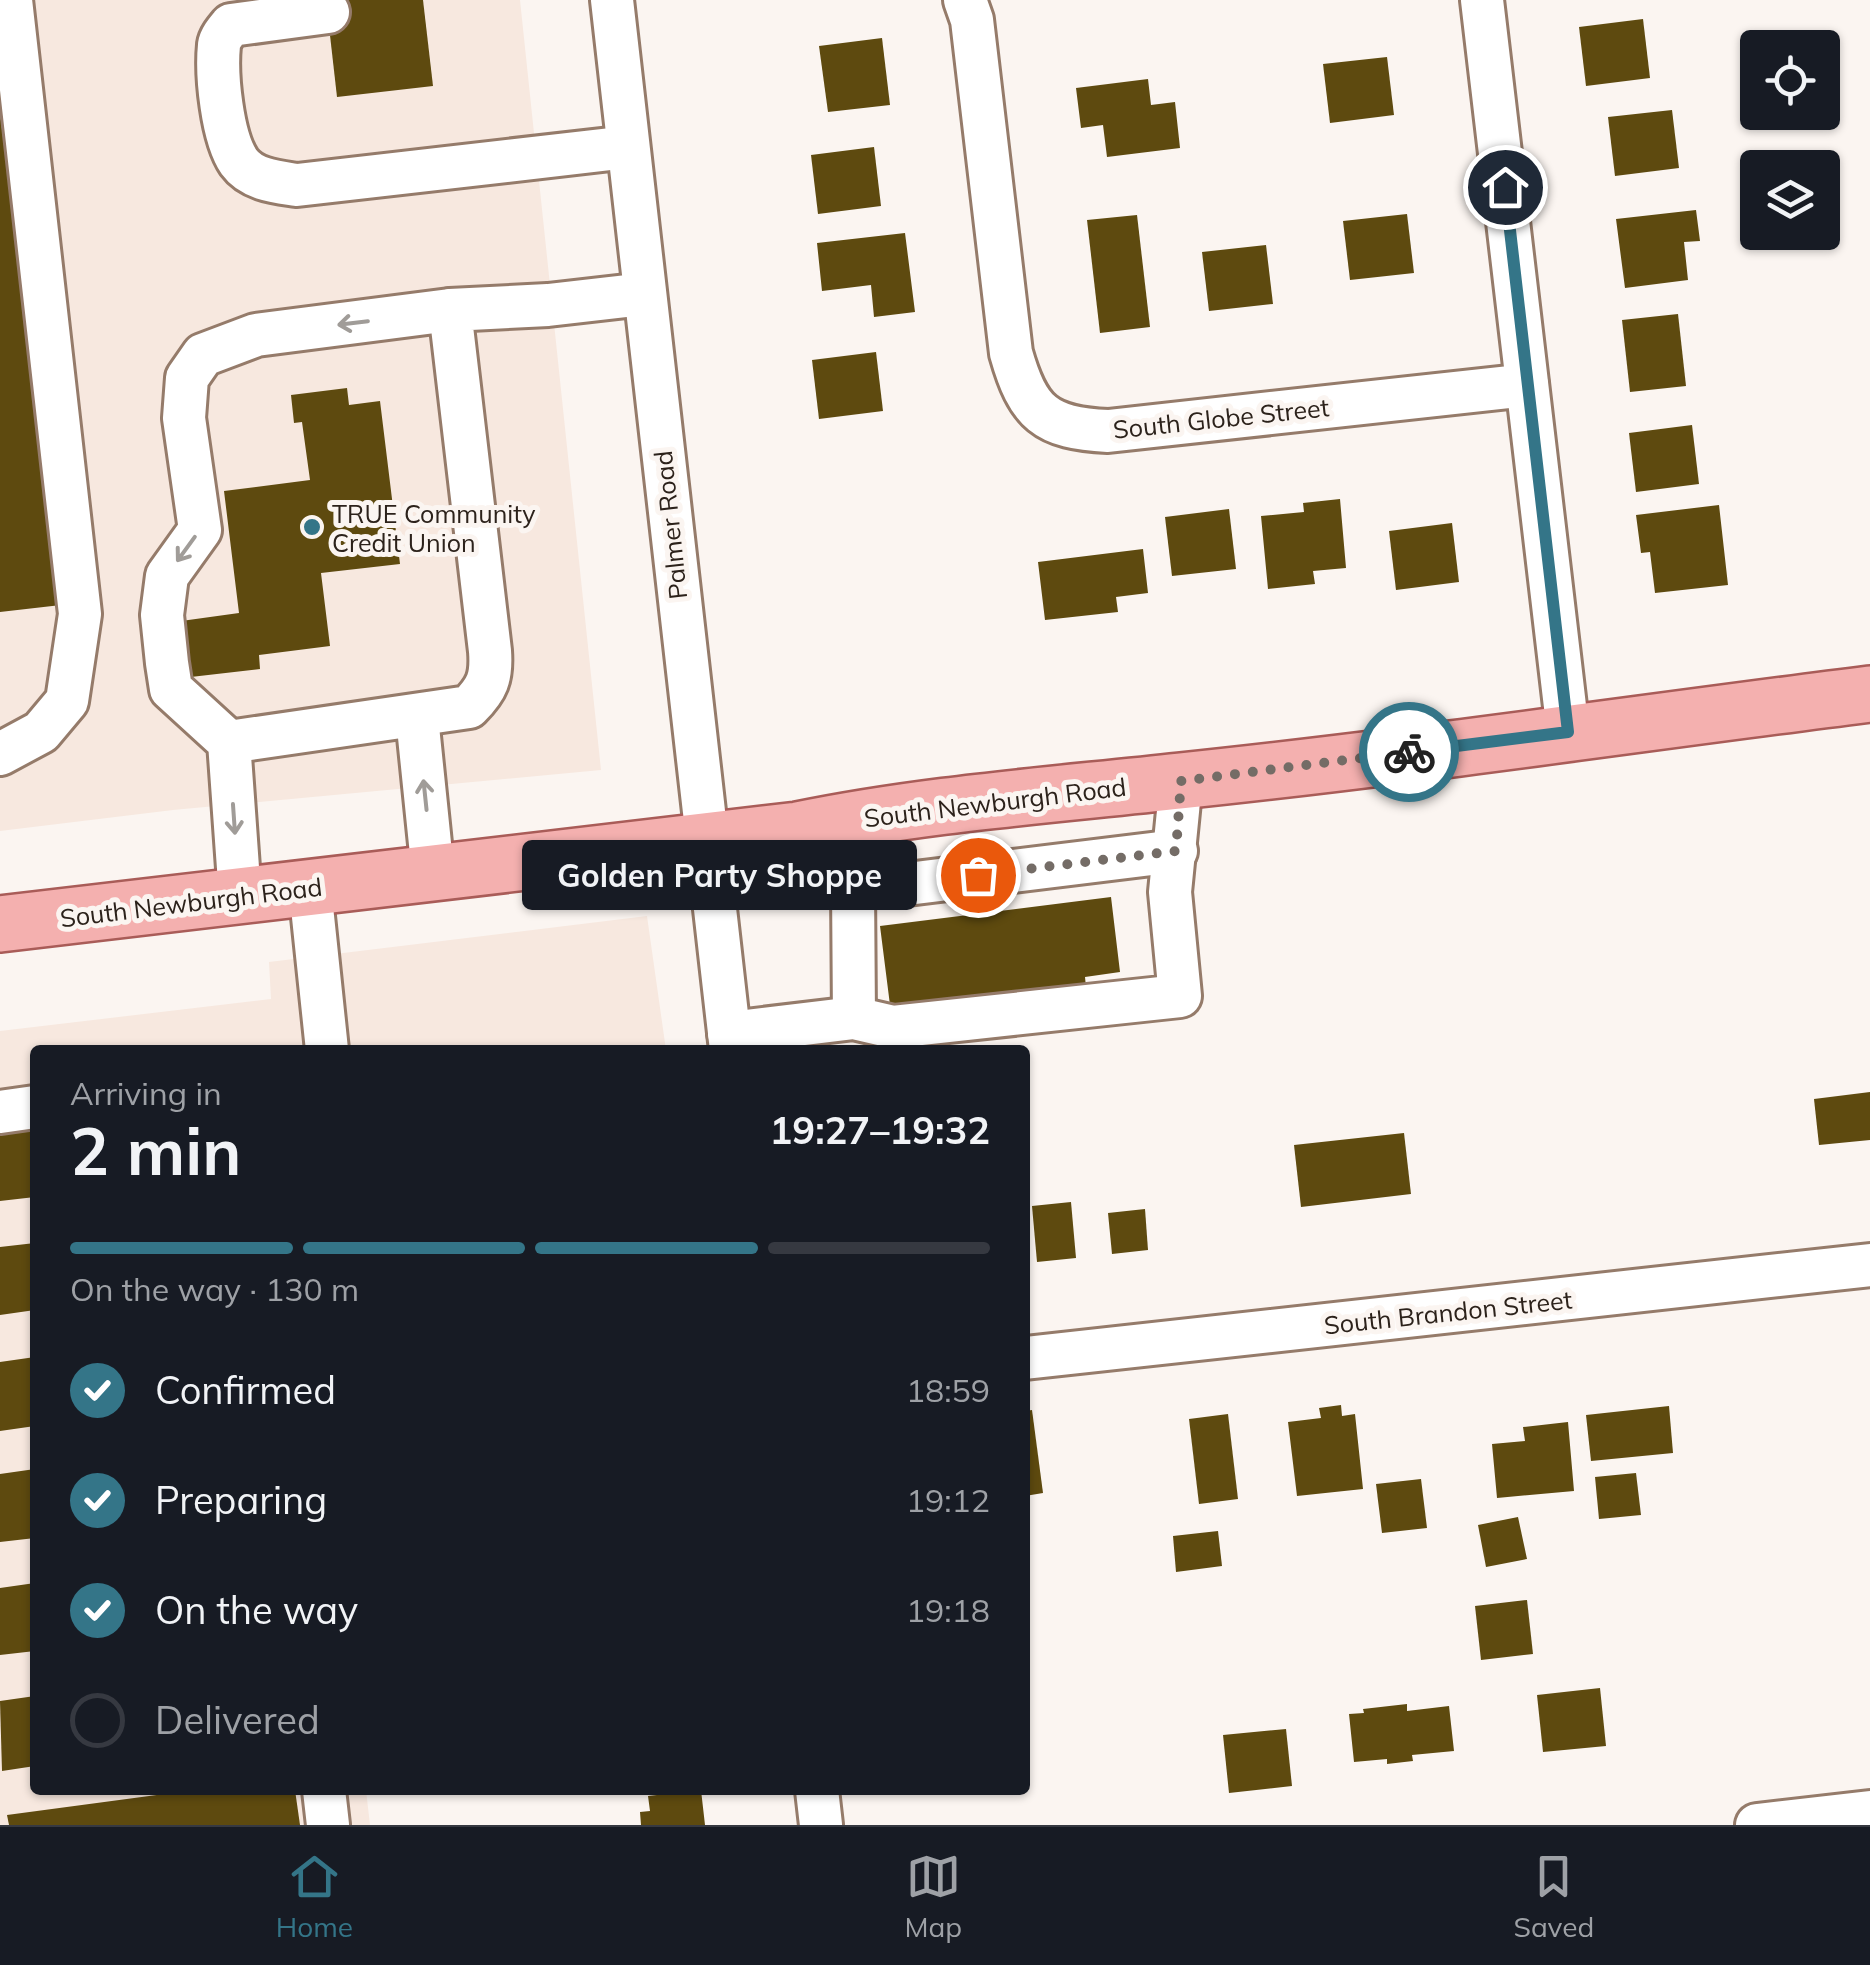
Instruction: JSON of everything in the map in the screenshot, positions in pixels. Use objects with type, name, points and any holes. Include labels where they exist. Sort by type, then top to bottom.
[{"type":"main road","name":"South Newburgh Road","points":[[0,924],[798,830],[846,820],[1870,694]]},
{"type":"street","points":[[0,754],[41,732],[67,701],[80,614],[11,0]]},
{"type":"street","name":"Palmer Road","points":[[612,0],[730,1041]]},
{"type":"street","name":"South Globe Street","points":[[965,0],[972,20],[1011,353],[1028,399],[1054,422],[1074,429],[1108,431],[1528,385]]},
{"type":"street","points":[[1482,0],[1568,732]]},
{"type":"street","points":[[328,12],[231,25],[219,41],[227,133],[240,164],[262,179],[297,185],[628,146]]},
{"type":"street","points":[[240,896],[229,742],[171,688],[162,615],[167,576],[200,530],[184,418],[187,378],[202,355],[256,335],[450,310],[548,305],[644,294]]},
{"type":"street","points":[[229,742],[469,707],[486,690],[492,674],[450,310]]},
{"type":"street","points":[[417,716],[433,873]]},
{"type":"street","points":[[730,1041],[854,1018],[892,1027],[1180,996],[1170,892],[1181,781]]},
{"type":"street","points":[[846,820],[854,886],[854,1018]]},
{"type":"street","points":[[854,886],[900,885],[1176,851]]},
{"type":"street","points":[[310,888],[326,1045]]},
{"type":"street","points":[[0,1112],[30,1109]]},
{"type":"street","name":"South Brandon Street","points":[[1030,1357],[1870,1265]]},
{"type":"street","points":[[325,1795],[328,1825]]},
{"type":"street","points":[[818,1795],[821,1825]]},
{"type":"street","points":[[1757,1825],[1870,1812]]},
{"type":"shaded area","points":[[0,0],[520,0],[601,770],[173,810],[0,831]]},
{"type":"shaded area","points":[[647,916],[665,1045],[30,1045],[30,1795],[367,1795],[370,1825],[0,1825],[0,1031],[271,999],[269,962]]},
{"type":"building","points":[[326,0],[423,0],[433,86],[337,97]]},
{"type":"building","points":[[1643,19],[1650,78],[1586,86],[1579,27]]},
{"type":"building","points":[[882,38],[890,105],[828,112],[819,46]]},
{"type":"building","points":[[1387,57],[1394,115],[1330,123],[1323,64]]},
{"type":"building","points":[[1148,79],[1151,105],[1175,102],[1180,148],[1107,157],[1103,125],[1081,128],[1076,88]]},
{"type":"building","points":[[1672,110],[1679,168],[1615,176],[1608,117]]},
{"type":"building","points":[[0,113],[61,605],[0,612]]},
{"type":"building","points":[[874,147],[881,206],[818,214],[811,155]]},
{"type":"building","points":[[1696,210],[1700,241],[1684,242],[1688,280],[1625,288],[1616,219]]},
{"type":"building","points":[[1407,214],[1414,273],[1350,280],[1343,221]]},
{"type":"building","points":[[1137,215],[1150,327],[1100,333],[1087,220]]},
{"type":"building","points":[[905,233],[915,312],[874,317],[871,285],[822,291],[817,243]]},
{"type":"building","points":[[1266,245],[1273,304],[1209,311],[1202,252]]},
{"type":"building","points":[[1678,314],[1686,386],[1630,392],[1622,320]]},
{"type":"building","points":[[876,352],[883,411],[819,419],[812,360]]},
{"type":"building","name":"TRUE Community Credit Union","points":[[347,388],[349,405],[380,401],[400,564],[321,573],[330,646],[259,655],[260,669],[182,678],[174,622],[239,613],[224,491],[310,480],[302,422],[294,423],[291,395]]},
{"type":"building","points":[[1692,425],[1699,484],[1636,492],[1629,433]]},
{"type":"building","points":[[1340,499],[1346,568],[1313,571],[1315,584],[1268,589],[1261,516],[1304,512],[1303,503]]},
{"type":"building","points":[[1719,505],[1728,585],[1655,593],[1650,552],[1641,553],[1636,515]]},
{"type":"building","points":[[1229,509],[1236,569],[1172,576],[1165,517]]},
{"type":"building","points":[[1452,523],[1459,582],[1396,590],[1389,531]]},
{"type":"building","points":[[1143,549],[1148,593],[1116,597],[1118,612],[1045,620],[1038,562]]},
{"type":"building","points":[[1111,897],[1120,972],[1085,977],[1087,997],[891,1013],[880,926]]},
{"type":"building","points":[[1870,1092],[1870,1140],[1819,1145],[1814,1099]]},
{"type":"building","points":[[30,1129],[30,1198],[0,1201],[0,1132]]},
{"type":"building","points":[[1404,1133],[1411,1194],[1301,1207],[1294,1145]]},
{"type":"building","points":[[1071,1202],[1076,1258],[1037,1262],[1032,1206]]},
{"type":"building","points":[[1145,1209],[1148,1250],[1112,1254],[1108,1213]]},
{"type":"building","points":[[30,1244],[30,1311],[0,1315],[0,1247]]},
{"type":"building","points":[[30,1358],[30,1427],[0,1431],[0,1362]]},
{"type":"building","points":[[1341,1405],[1342,1416],[1355,1414],[1363,1489],[1297,1496],[1288,1422],[1321,1418],[1319,1408]]},
{"type":"building","points":[[1669,1406],[1673,1453],[1591,1461],[1586,1415]]},
{"type":"building","points":[[1030,1410],[1043,1493],[1030,1495]]},
{"type":"building","points":[[1228,1414],[1238,1499],[1199,1504],[1189,1419]]},
{"type":"building","points":[[1568,1422],[1574,1491],[1497,1498],[1492,1444],[1525,1441],[1523,1427]]},
{"type":"building","points":[[30,1470],[30,1539],[0,1542],[0,1474]]},
{"type":"building","points":[[1636,1473],[1641,1515],[1599,1519],[1595,1477]]},
{"type":"building","points":[[1421,1479],[1427,1528],[1382,1533],[1376,1484]]},
{"type":"building","points":[[1518,1517],[1527,1559],[1486,1567],[1478,1525]]},
{"type":"building","points":[[1218,1531],[1222,1566],[1176,1572],[1173,1536]]},
{"type":"building","points":[[30,1584],[30,1652],[0,1655],[0,1588]]},
{"type":"building","points":[[1527,1600],[1533,1654],[1481,1660],[1475,1606]]},
{"type":"building","points":[[1600,1688],[1606,1746],[1543,1752],[1537,1695]]},
{"type":"building","points":[[30,1697],[30,1767],[2,1771],[0,1701]]},
{"type":"building","points":[[1407,1704],[1407,1711],[1449,1706],[1454,1751],[1412,1755],[1413,1761],[1387,1764],[1387,1759],[1354,1762],[1349,1714]]},
{"type":"building","points":[[1286,1729],[1292,1786],[1229,1793],[1223,1735]]},
{"type":"building","points":[[157,1795],[296,1795],[300,1825],[9,1825],[7,1815]]},
{"type":"building","points":[[702,1795],[705,1825],[641,1825],[640,1812],[650,1811],[648,1796]]},
{"type":"way so far","points":[[978,875],[1176,851],[1181,781],[1409,752]]},
{"type":"place","name":"TRUE Community Credit Union","points":[[312,527]]},
{"type":"place","name":"Golden Party Shoppe","points":[[978,875]]},
{"type":"route","points":[[1409,752],[1568,732],[1505,187]]}]
